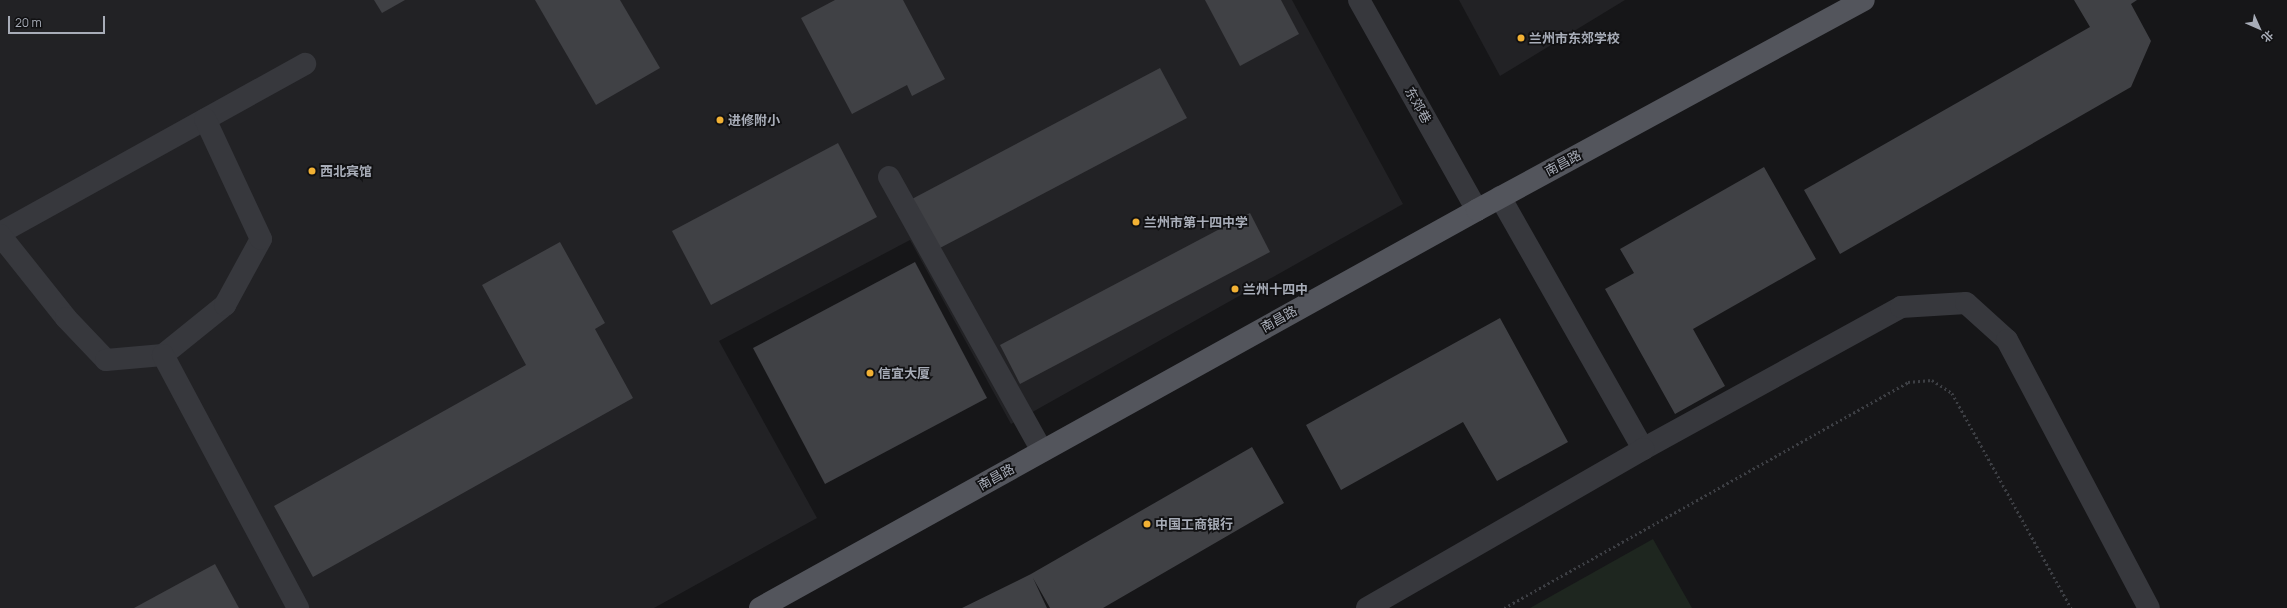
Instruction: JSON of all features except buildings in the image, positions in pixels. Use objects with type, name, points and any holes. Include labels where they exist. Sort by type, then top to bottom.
[{"type":"main road","name":"南昌路","points":[[760,608],[1500,197],[1864,0]]},
{"type":"street","name":"东郊巷","points":[[1359,0],[1477,210]]},
{"type":"street","points":[[205,119],[261,239],[225,305],[163,355],[106,360],[66,318],[0,234],[205,119],[305,64]]},
{"type":"street","points":[[889,177],[1042,452]]},
{"type":"street","points":[[1500,197],[1643,449]]},
{"type":"street","points":[[1367,608],[1643,449],[1902,307],[1966,303],[2007,340],[2149,608]]},
{"type":"street","points":[[163,355],[298,608]]},
{"type":"path","points":[[1504,608],[1908,382],[1932,380],[1952,394],[2072,608]]},
{"type":"shaded area","name":"西北宾馆","points":[[0,0],[1292,0],[1403,204],[1011,424],[910,240],[719,341],[817,518],[654,608],[0,608]]},
{"type":"shaded area","name":"兰州市东郊学校","points":[[1459,0],[1625,0],[1500,76]]},
{"type":"shaded area","points":[[1653,539],[1692,608],[1530,608]]},
{"type":"place","name":"兰州市东郊学校","points":[[1521,38]]},
{"type":"place","name":"进修附小","points":[[720,120]]},
{"type":"place","name":"西北宾馆","points":[[312,171]]},
{"type":"place","name":"兰州市第十四中学","points":[[1136,222]]},
{"type":"place","name":"兰州十四中","points":[[1235,289]]},
{"type":"place","name":"信宜大厦","points":[[870,373]]},
{"type":"place","name":"中国工商银行","points":[[1147,524]]}]
